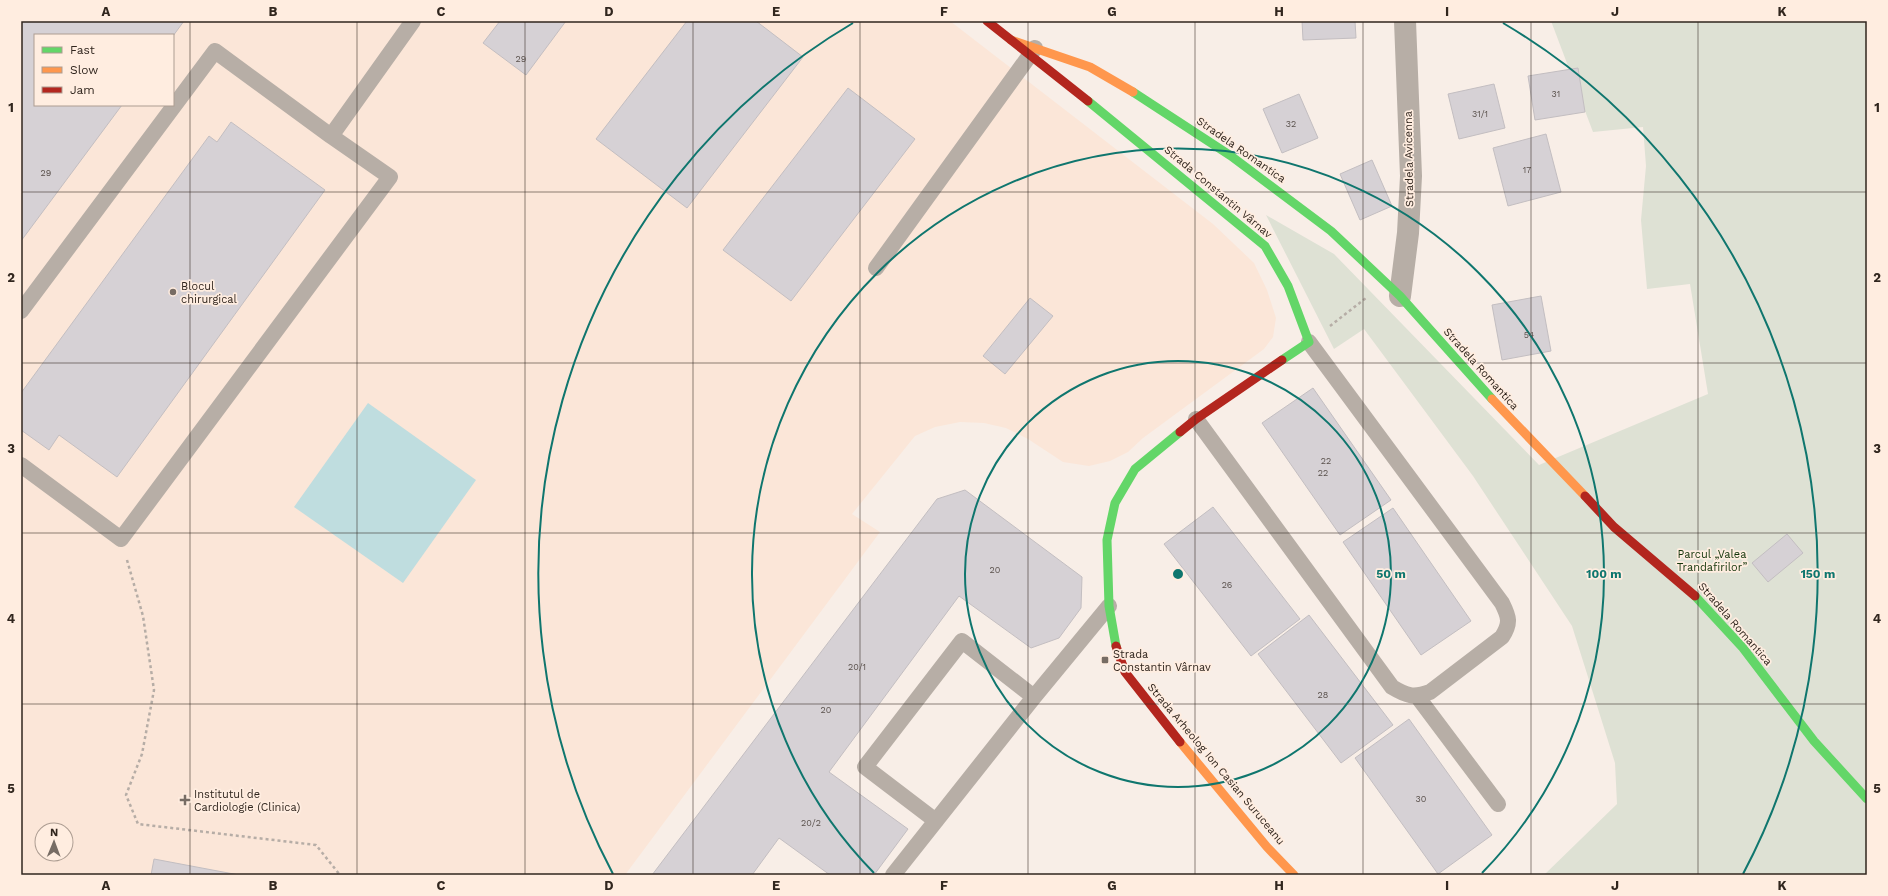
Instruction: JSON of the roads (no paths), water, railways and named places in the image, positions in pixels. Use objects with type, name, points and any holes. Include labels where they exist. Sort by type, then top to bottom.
[{"type":"street","name":"Stradela Romantica","points":[[987,21],[1011,40],[1032,50],[1090,67],[1155,105],[1231,156],[1331,231],[1394,289],[1474,381],[1614,527],[1694,594],[1743,648],[1814,741],[1867,799]]},
{"type":"street","name":"Stradela Avicenna","points":[[1394,289],[1408,233],[1411,176],[1405,21]]},
{"type":"street","name":"Strada Constantin Vârnav","points":[[1032,50],[1265,246],[1288,286],[1309,342]]},
{"type":"street","points":[[1109,606],[1107,540],[1115,503],[1135,469],[1196,419],[1309,342]]},
{"type":"street","name":"Strada Arheolog Ion Casian Suruceanu","points":[[1109,606],[1115,644],[1125,672],[1153,710],[1267,847],[1294,875]]},
{"type":"lane","points":[[330,136],[414,21]]},
{"type":"lane","points":[[876,268],[1032,50]]},
{"type":"lane","points":[[21,465],[121,539],[390,177],[330,136],[215,51],[174,106]]},
{"type":"lane","points":[[21,311],[174,106]]},
{"type":"lane","points":[[1196,419],[1392,687],[1404,694],[1417,696],[1430,692],[1502,637],[1508,628],[1508,614],[1502,602],[1309,342]]},
{"type":"lane","points":[[893,875],[1034,697],[1109,606]]},
{"type":"lane","points":[[936,821],[865,767],[962,642],[1034,697]]},
{"type":"lane","points":[[1417,696],[1498,804]]},
{"type":"water","points":[[368,403],[476,480],[403,583],[294,507]]},
{"type":"place","name":"Blocul chirurgical","points":[[173,292]]},
{"type":"place","name":"Strada Constantin Vârnav","points":[[1105,660]]},
{"type":"place","name":"Institutul de Cardiologie (Clinica)","points":[[185,800]]},
{"type":"park label","name":"Parcul „Valea Trandafirilor”","points":[[1712,560]]}]
